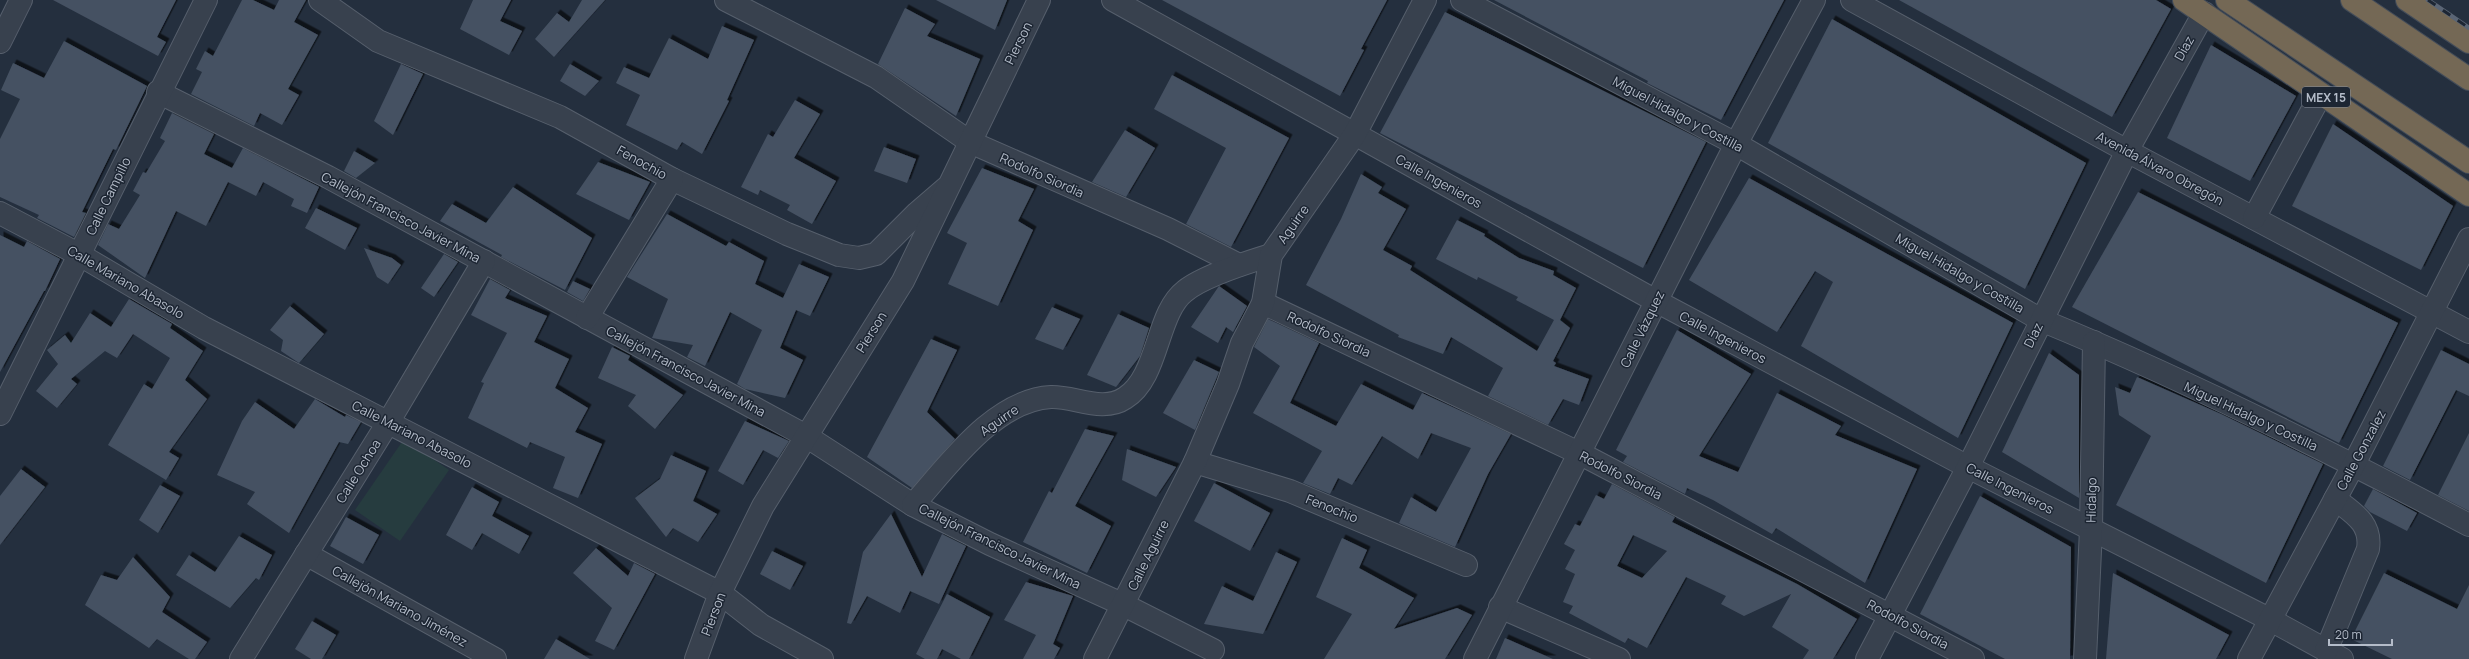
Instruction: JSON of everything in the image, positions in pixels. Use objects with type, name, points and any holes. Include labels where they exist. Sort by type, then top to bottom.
[{"type":"highway","name":"MEX 15","points":[[2184,0],[2469,195]]},
{"type":"highway","points":[[2228,0],[2469,162]]},
{"type":"highway","points":[[2352,0],[2469,79]]},
{"type":"highway","points":[[2378,0],[2469,63]]},
{"type":"highway","points":[[2407,0],[2469,42]]},
{"type":"street","points":[[0,42],[20,0]]},
{"type":"street","name":"Calle Campillo","points":[[0,414],[80,255],[158,92],[206,0]]},
{"type":"street","name":"Fenochio","points":[[320,0],[378,41],[560,117],[672,179],[817,247],[839,255],[859,258],[876,254],[917,212],[953,182]]},
{"type":"street","name":"Rodolfo Siordia","points":[[726,0],[876,77],[970,142],[1168,229],[1239,265]]},
{"type":"street","name":"Pierson","points":[[696,659],[720,593],[763,506],[903,281],[953,182],[970,142],[1039,0]]},
{"type":"street","name":"Calle Ingenieros","points":[[1113,0],[1656,301],[1968,467],[2269,619],[2334,655]]},
{"type":"street","name":"Aguirre","points":[[1195,462],[1228,384],[1242,343],[1263,303],[1271,255],[1355,134],[1424,0]]},
{"type":"street","name":"Miguel Hidalgo y Costilla","points":[[1462,0],[1736,144],[2041,320],[2094,342],[2354,464],[2469,525]]},
{"type":"street","name":"Calle Vázquez","points":[[1475,659],[1500,607],[1581,454],[1656,301],[1736,144],[1814,0]]},
{"type":"street","name":"Avenida Álvaro Obregón","points":[[1852,0],[2127,151],[2469,332]]},
{"type":"street","name":"Díaz","points":[[1867,659],[1892,615],[1968,467],[2127,151],[2204,14]]},
{"type":"street","name":"Callejón Francisco Javier Mina","points":[[158,92],[328,177],[806,436],[913,505],[990,544],[1124,605],[1213,650]]},
{"type":"street","points":[[2254,218],[2321,94]]},
{"type":"street","points":[[588,318],[672,179]]},
{"type":"street","name":"Calle Mariano Abasolo","points":[[0,213],[80,255],[204,328],[390,421],[720,593],[760,625],[822,659]]},
{"type":"street","name":"Calle Gonzalez","points":[[2249,659],[2269,619],[2354,464],[2469,239]]},
{"type":"street","points":[[1239,265],[1271,255]]},
{"type":"street","name":"Calle Ochoa","points":[[241,659],[390,421],[484,262]]},
{"type":"street","name":"Aguirre","points":[[913,505],[970,442],[1009,410],[1030,400],[1052,397],[1093,404],[1115,403],[1125,399],[1134,391],[1150,364],[1177,299],[1191,287],[1239,265]]},
{"type":"street","name":"Rodolfo Siordia","points":[[1263,303],[1581,454],[1974,659]]},
{"type":"street","name":"Hidalgo","points":[[2085,659],[2091,529],[2094,342]]},
{"type":"street","name":"Fenochio","points":[[1195,462],[1290,491],[1466,565]]},
{"type":"street","name":"Calle Aguirre","points":[[1095,655],[1124,605],[1195,462]]},
{"type":"street","points":[[2334,655],[2370,540],[2368,531],[2361,519],[2335,500]]},
{"type":"street","name":"Callejón Mariano Jiménez","points":[[306,554],[495,659]]},
{"type":"street","points":[[1500,607],[1619,659]]},
{"type":"green space","points":[[404,439],[449,470],[400,541],[355,510]]},
{"type":"building","points":[[53,0],[176,0],[157,37],[166,42],[158,56]]},
{"type":"building","points":[[242,0],[253,0],[274,10],[279,0],[306,0],[294,22],[318,35],[288,89],[299,95],[282,125],[260,113],[254,126],[191,94],[202,72],[196,69],[205,51],[213,56]]},
{"type":"building","points":[[473,0],[511,0],[500,21],[522,31],[509,55],[460,29]]},
{"type":"building","points":[[582,0],[605,0],[554,57],[535,39],[557,13],[569,22]]},
{"type":"building","points":[[936,0],[1007,0],[995,30]]},
{"type":"building","points":[[1162,0],[1387,0],[1361,49],[1364,50],[1340,96]]},
{"type":"building","points":[[1494,0],[1784,0],[1721,120],[1647,83],[1648,81]]},
{"type":"building","points":[[1899,0],[2156,0],[2171,9],[2112,117]]},
{"type":"building","points":[[905,8],[935,24],[927,36],[980,59],[956,116],[878,64]]},
{"type":"building","points":[[1445,12],[1706,142],[1643,268],[1380,133]]},
{"type":"building","points":[[1832,19],[2086,163],[2025,289],[1768,143]]},
{"type":"building","points":[[722,26],[754,40],[727,100],[729,101],[702,154],[682,142],[677,150],[626,125],[640,95],[616,83],[624,67],[649,78],[669,38],[708,59]]},
{"type":"building","points":[[64,41],[147,86],[116,150],[113,149],[82,212],[86,213],[74,237],[37,218],[39,215],[0,197],[0,139],[20,99],[1,90],[13,63],[44,78]]},
{"type":"building","points":[[2211,45],[2296,96],[2250,181],[2167,138]]},
{"type":"building","points":[[401,64],[423,74],[393,135],[374,121]]},
{"type":"building","points":[[570,64],[599,81],[585,96],[560,81]]},
{"type":"building","points":[[1172,75],[1289,138],[1231,247],[1186,224],[1226,148],[1154,109]]},
{"type":"building","points":[[795,100],[820,114],[794,158],[836,181],[812,224],[787,210],[790,205],[760,190],[758,195],[741,187],[768,134],[773,137]]},
{"type":"building","points":[[172,113],[214,134],[204,154],[232,168],[243,148],[319,187],[307,213],[291,206],[294,199],[263,182],[256,196],[228,182],[206,226],[176,211],[145,278],[98,245],[108,224],[119,229],[140,195],[133,191],[143,172],[146,173],[165,141],[160,138]]},
{"type":"building","points":[[2333,124],[2453,206],[2421,270],[2292,206]]},
{"type":"building","points":[[1125,130],[1155,148],[1126,197],[1092,182]]},
{"type":"building","points":[[884,147],[916,159],[907,183],[874,171]]},
{"type":"building","points":[[354,151],[375,163],[356,178],[344,171]]},
{"type":"building","points":[[598,162],[650,182],[629,220],[576,194]]},
{"type":"building","points":[[982,168],[1034,189],[1018,221],[1033,230],[998,306],[948,284],[967,243],[947,233]]},
{"type":"building","points":[[1361,174],[1382,187],[1378,193],[1406,209],[1383,250],[1412,266],[1410,270],[1537,351],[1554,320],[1516,300],[1518,297],[1478,277],[1477,280],[1436,259],[1457,220],[1485,234],[1484,236],[1519,258],[1554,271],[1553,275],[1576,288],[1560,320],[1570,328],[1553,361],[1556,363],[1554,366],[1589,379],[1579,405],[1563,399],[1548,425],[1488,396],[1503,368],[1451,337],[1443,354],[1398,337],[1399,335],[1306,285],[1341,219]]},
{"type":"building","points":[[1749,178],[2013,323],[1958,438],[1801,346],[1833,282],[1815,271],[1777,332],[1689,280]]},
{"type":"building","points":[[513,187],[592,238],[565,290],[501,257],[502,255],[440,221],[452,204],[486,223]]},
{"type":"building","points":[[2138,192],[2398,323],[2339,443],[2072,307]]},
{"type":"building","points":[[316,208],[357,228],[345,250],[305,228]]},
{"type":"building","points":[[667,214],[726,246],[729,242],[764,261],[755,284],[783,298],[799,264],[829,277],[810,316],[796,310],[780,348],[803,360],[785,398],[745,389],[737,384],[762,330],[730,312],[705,366],[687,357],[693,345],[652,338],[668,299],[627,277]]},
{"type":"building","points":[[0,235],[24,247],[27,241],[60,259],[45,291],[0,372]]},
{"type":"building","points":[[364,248],[392,258],[401,265],[388,284],[377,277]]},
{"type":"building","points":[[444,254],[458,262],[434,297],[421,288]]},
{"type":"building","points":[[490,279],[510,290],[505,298],[547,316],[534,342],[569,359],[555,388],[588,408],[575,432],[602,444],[578,498],[553,488],[565,457],[530,442],[527,448],[468,418],[484,383],[481,382],[507,333],[471,315]]},
{"type":"building","points":[[573,281],[590,289],[583,301],[567,292]]},
{"type":"building","points":[[1219,286],[1247,306],[1233,332],[1226,327],[1218,343],[1191,327]]},
{"type":"building","points":[[129,299],[172,324],[170,328],[203,351],[185,380],[207,399],[169,452],[179,458],[166,480],[108,445],[144,384],[152,389],[170,358],[133,334],[117,358],[105,351],[71,379],[77,384],[57,408],[36,391],[58,364],[47,350],[65,335],[71,343],[90,313],[111,327]]},
{"type":"building","points":[[290,306],[324,334],[299,363],[281,351],[283,340],[270,330]]},
{"type":"building","points":[[1052,307],[1080,319],[1063,350],[1035,339]]},
{"type":"building","points":[[1118,314],[1149,328],[1140,356],[1116,387],[1087,375]]},
{"type":"building","points":[[1268,319],[1319,343],[1290,403],[1336,426],[1361,384],[1413,410],[1422,393],[1511,434],[1488,474],[1455,547],[1399,523],[1411,497],[1436,512],[1471,448],[1431,433],[1418,459],[1382,436],[1352,485],[1338,478],[1330,494],[1303,483],[1322,451],[1253,413],[1280,366],[1254,347]]},
{"type":"building","points":[[1677,330],[1751,374],[1699,456],[1738,472],[1777,393],[1841,426],[1835,435],[1917,469],[1865,583],[1776,528],[1772,534],[1713,500],[1687,488],[1685,494],[1623,462],[1627,456],[1616,450]]},
{"type":"building","points":[[931,339],[957,350],[927,412],[955,439],[912,488],[867,457]]},
{"type":"building","points":[[612,347],[630,356],[628,360],[683,395],[655,429],[628,406],[636,395],[598,378]]},
{"type":"building","points":[[2441,350],[2469,364],[2469,396],[2456,390],[2410,480],[2383,466]]},
{"type":"building","points":[[2049,353],[2079,375],[2079,498],[2002,452]]},
{"type":"building","points":[[1194,360],[1219,372],[1195,430],[1163,413]]},
{"type":"building","points":[[2137,377],[2221,414],[2323,464],[2266,583],[2116,505],[2151,436],[2119,415],[2115,387],[2130,393]]},
{"type":"building","points":[[315,399],[345,417],[346,415],[361,422],[348,444],[339,442],[289,533],[247,504],[255,492],[217,475],[242,421],[255,402],[294,429]]},
{"type":"building","points":[[745,421],[789,441],[778,458],[763,450],[743,485],[718,471]]},
{"type":"building","points":[[1085,429],[1114,436],[1075,506],[1111,526],[1087,573],[1023,542],[1049,491],[1052,493]]},
{"type":"building","points":[[2469,433],[2469,511],[2438,495]]},
{"type":"building","points":[[1127,449],[1176,467],[1156,497],[1122,480]]},
{"type":"building","points":[[671,455],[706,471],[693,501],[717,514],[698,542],[673,528],[666,537],[635,498],[660,479]]},
{"type":"building","points":[[21,469],[45,487],[0,545],[0,496]]},
{"type":"building","points":[[1214,483],[1270,513],[1250,551],[1194,521]]},
{"type":"building","points":[[1612,484],[1675,517],[1672,522],[1797,584],[1857,619],[1833,659],[1803,659],[1809,650],[1772,627],[1791,594],[1744,616],[1721,604],[1726,596],[1686,577],[1647,648],[1628,638],[1625,643],[1569,613],[1573,606],[1563,602],[1575,574],[1565,569],[1575,550],[1564,544],[1575,524],[1580,526],[1596,495],[1604,499]],"holes":[[[1633,535],[1667,551],[1642,578],[1617,566]]]},
{"type":"building","points":[[160,485],[180,496],[158,533],[139,520]]},
{"type":"building","points":[[472,487],[499,502],[492,516],[529,536],[519,554],[482,533],[472,550],[446,535]]},
{"type":"building","points":[[2373,489],[2417,513],[2407,531],[2370,512],[2364,506]]},
{"type":"building","points":[[1980,496],[2071,547],[2070,659],[2005,659],[1920,614]]},
{"type":"building","points":[[891,514],[922,577],[942,534],[966,546],[939,604],[910,591],[900,613],[867,596],[851,624],[847,623],[863,552]]},
{"type":"building","points":[[346,517],[379,535],[363,564],[330,546]]},
{"type":"building","points":[[239,536],[272,555],[259,580],[256,578],[230,608],[176,575],[189,555],[215,572]]},
{"type":"building","points":[[1342,538],[1367,550],[1359,568],[1414,598],[1394,629],[1457,608],[1472,615],[1445,659],[1324,659],[1352,614],[1316,597]]},
{"type":"building","points":[[596,548],[628,576],[634,563],[655,574],[614,650],[595,641],[612,608],[573,573]]},
{"type":"building","points":[[772,551],[803,566],[790,590],[760,574]]},
{"type":"building","points":[[1276,552],[1297,562],[1263,634],[1204,624],[1222,586],[1253,601]]},
{"type":"building","points":[[133,557],[170,597],[162,612],[207,642],[195,659],[189,659],[157,639],[149,648],[85,605],[101,575],[117,580]]},
{"type":"building","points":[[2113,573],[2229,635],[2216,659],[2106,659]]},
{"type":"building","points":[[2384,573],[2457,609],[2469,585],[2469,659],[2392,659],[2351,639]]},
{"type":"building","points":[[1026,582],[1073,596],[1053,644],[1060,648],[1054,659],[1023,659],[1036,635],[1004,620]]},
{"type":"building","points":[[947,594],[990,617],[969,659],[961,659],[942,649],[937,659],[925,659],[916,654]]},
{"type":"building","points":[[312,621],[336,635],[322,659],[311,659],[295,649]]},
{"type":"building","points":[[1505,638],[1553,659],[1496,659]]},
{"type":"building","points":[[556,639],[590,659],[544,659]]},
{"type":"railway","points":[[2428,0],[2469,28]]}]
